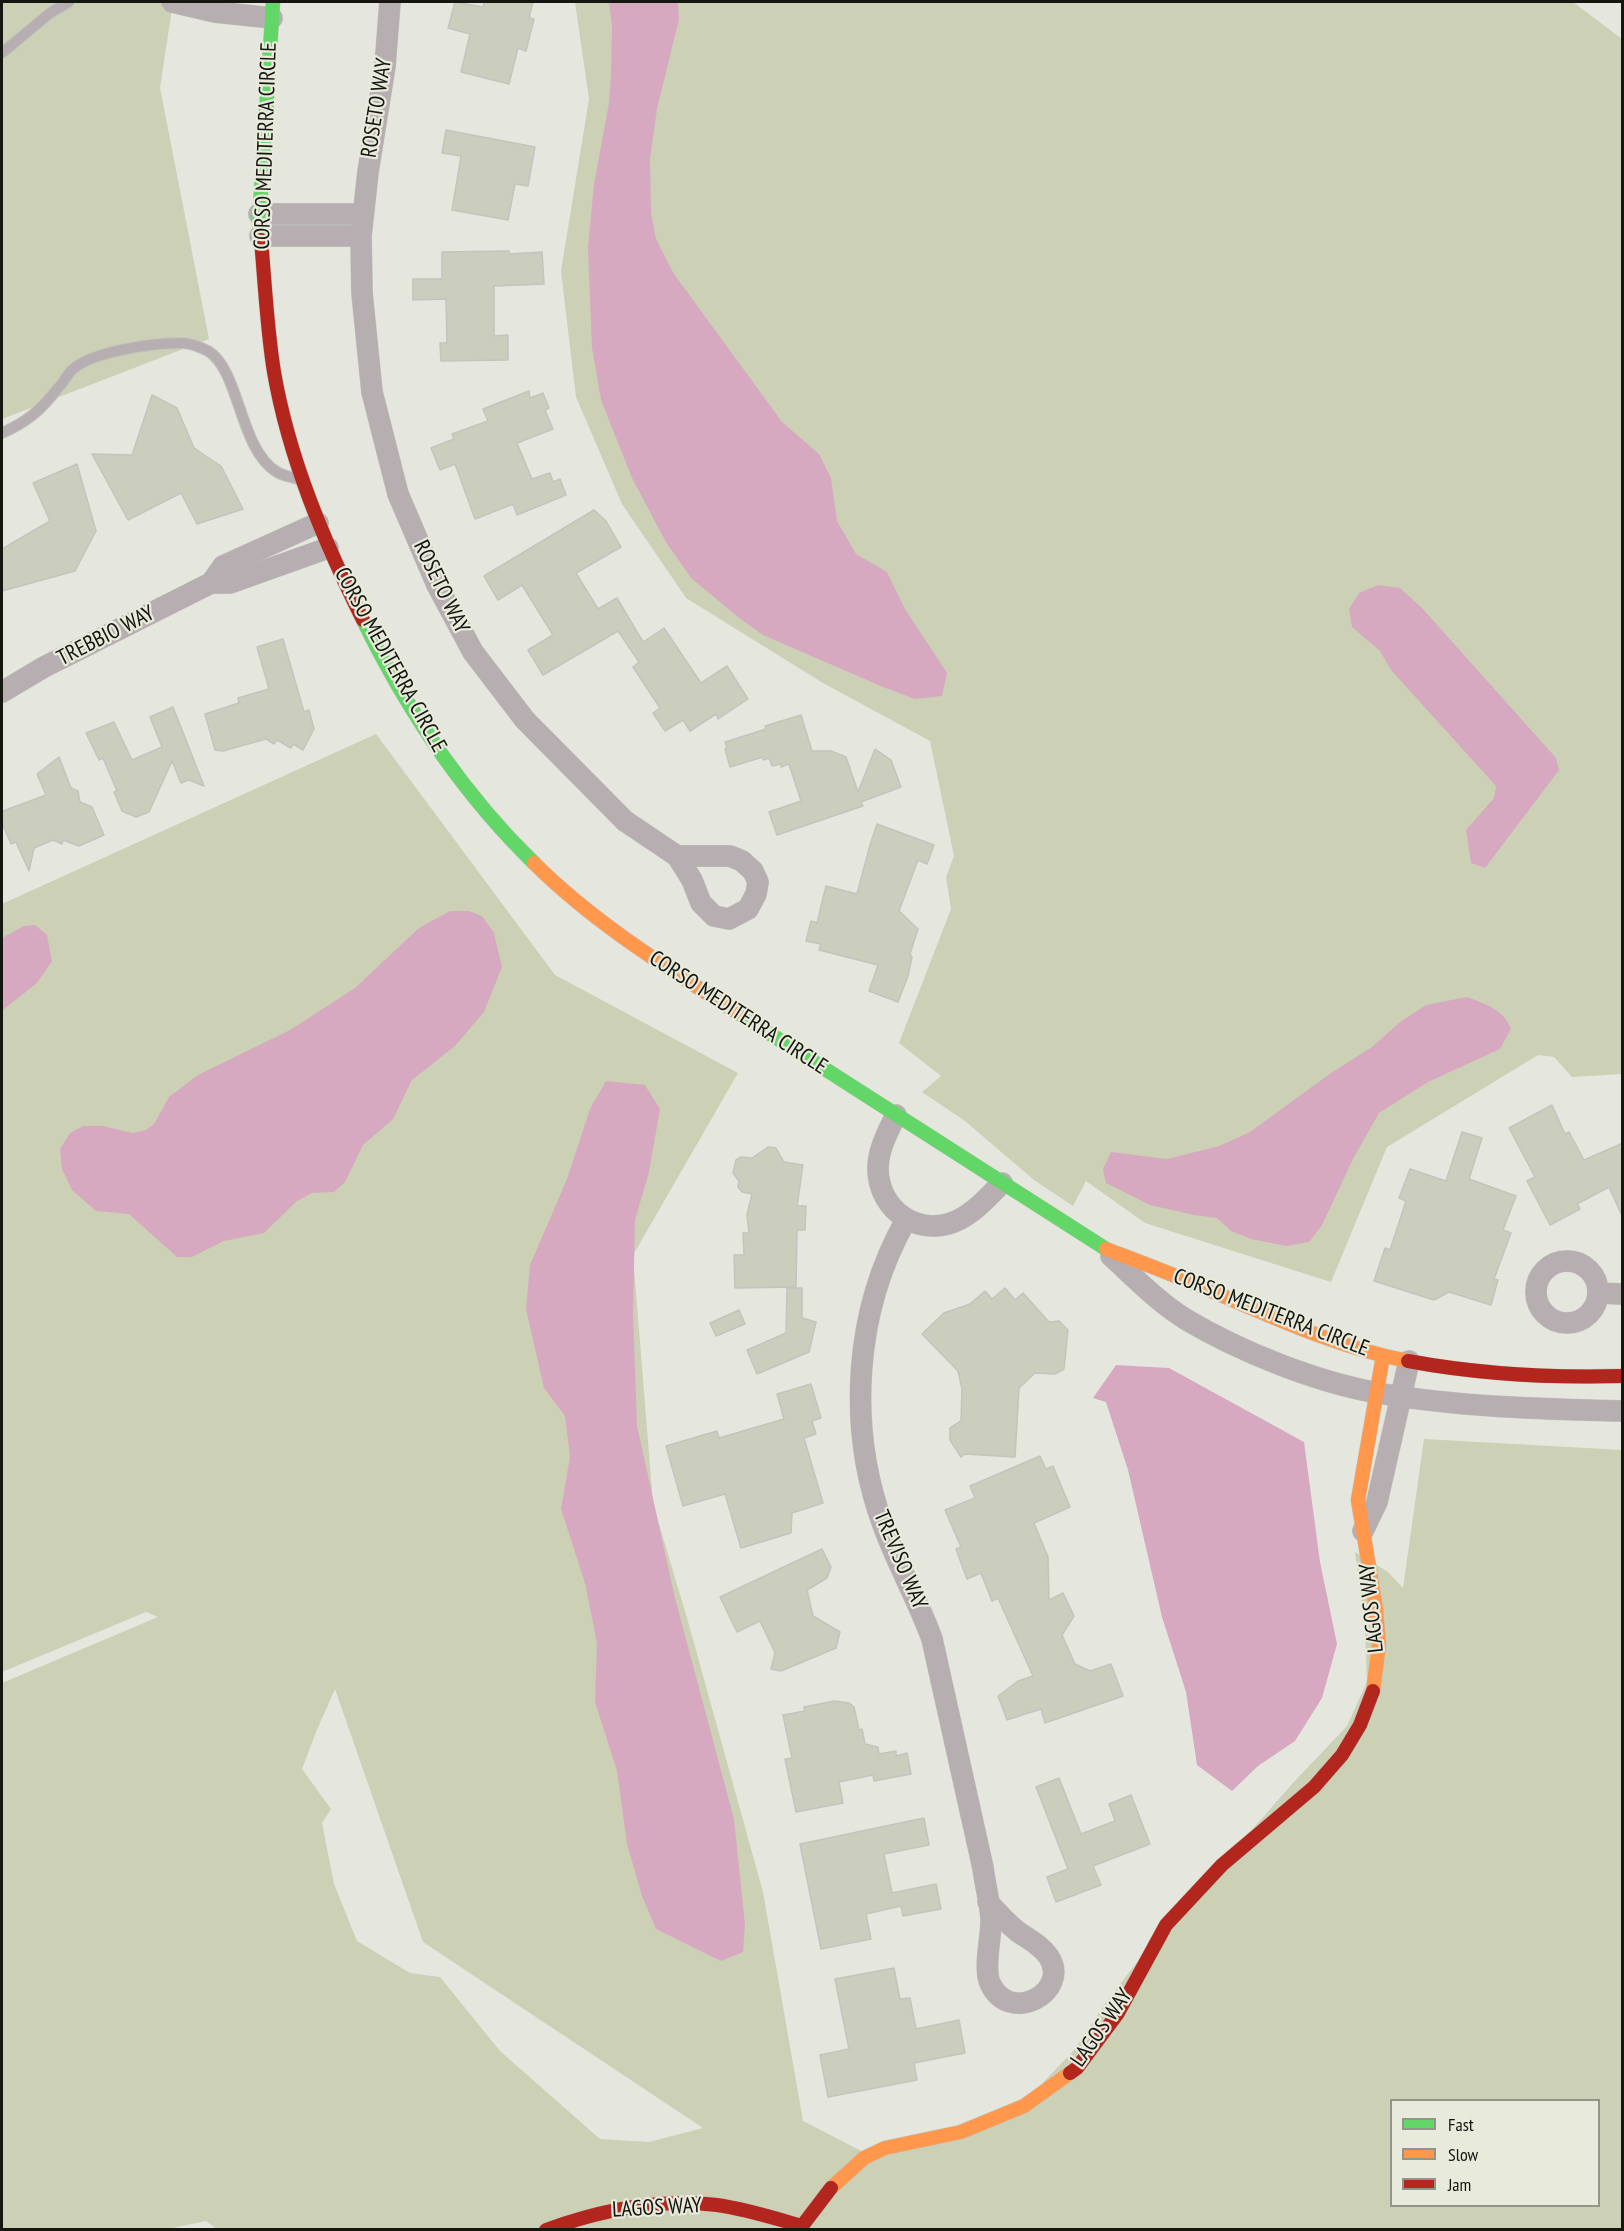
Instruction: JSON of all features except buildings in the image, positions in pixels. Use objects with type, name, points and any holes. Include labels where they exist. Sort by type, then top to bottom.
[{"type":"street","points":[[172,2],[215,12],[272,10]]},
{"type":"street","name":"ROSETO WAY","points":[[390,2],[385,66],[362,214],[361,236],[362,293],[372,392],[398,494],[437,585],[473,652],[525,720],[625,821],[677,856]]},
{"type":"street","name":"CORSO MEDITERRA CIRCLE","points":[[272,10],[259,214],[260,236],[274,372],[302,480],[328,548],[370,634],[420,723],[457,777],[507,837],[563,892],[660,963],[1102,1247],[1154,1296],[1186,1319],[1239,1348],[1323,1379],[1377,1393],[1492,1406],[1623,1411]]},
{"type":"street","points":[[259,214],[362,214]]},
{"type":"street","points":[[260,236],[361,236]]},
{"type":"street","name":"TREBBIO WAY","points":[[211,583],[223,566],[318,523]]},
{"type":"street","name":"TREBBIO WAY","points":[[2,692],[45,667],[211,583],[230,583],[328,548]]},
{"type":"street","points":[[896,1115],[879,1154],[880,1189],[889,1204],[906,1220],[931,1227],[950,1224],[968,1215],[1002,1183]]},
{"type":"street","name":"TREVISO WAY","points":[[906,1220],[893,1241],[876,1288],[863,1356],[861,1423],[873,1494],[883,1526],[921,1608],[932,1639],[970,1806],[988,1902],[991,1918],[989,1981],[999,1998],[1017,2004],[1033,2000],[1045,1993],[1052,1982],[1054,1967],[1049,1956],[1038,1945],[1006,1922],[988,1902]]},
{"type":"street","name":"CORSO MEDITERRA CIRCLE","points":[[1102,1247],[1209,1290],[1266,1316],[1383,1356],[1456,1371],[1593,1377],[1623,1376]]},
{"type":"street","points":[[1599,1293],[1623,1293]]},
{"type":"street","name":"LAGOS WAY","points":[[546,2229],[600,2212],[626,2207],[681,2203],[718,2205],[747,2211],[802,2228],[829,2190],[864,2158],[885,2148],[961,2132],[1024,2106],[1077,2068],[1118,2013],[1166,1925],[1222,1865],[1314,1787],[1342,1755],[1360,1725],[1375,1687],[1378,1645],[1376,1609],[1358,1500],[1383,1356]]},
{"type":"street","name":"LAGOS WAY","points":[[1363,1531],[1377,1502],[1409,1361]]},
{"type":"lane","points":[[2,53],[50,13],[69,2]]},
{"type":"lane","points":[[2,433],[17,427],[38,412],[73,369],[95,357],[142,347],[183,343],[201,347],[216,356],[224,369],[240,415],[260,456],[277,472],[302,480]]},
{"type":"green space","points":[[2,2],[173,2],[160,88],[209,339],[2,419]]},
{"type":"green space","points":[[575,2],[1573,2],[1622,39],[1622,1074],[1572,1077],[1554,1057],[1538,1055],[1387,1147],[1331,1282],[1145,1223],[1086,1181],[1073,1206],[1034,1180],[965,1121],[922,1092],[941,1076],[899,1043],[951,909],[946,877],[954,856],[930,741],[823,683],[686,598],[622,504],[576,397],[561,271],[589,99]]},
{"type":"green space","points":[[376,734],[555,975],[738,1073],[633,1255],[653,1504],[763,1892],[803,2121],[873,2157],[1015,2112],[1075,2049],[1104,2005],[1144,1953],[1292,1784],[1347,1726],[1367,1682],[1365,1628],[1355,1552],[1388,1572],[1403,1588],[1424,1439],[1622,1450],[1622,2229],[218,2230],[206,2221],[163,2230],[2,2229],[2,1683],[158,1617],[146,1612],[2,1672],[2,904]],"holes":[[[335,1689],[423,1942],[703,2128],[649,2142],[600,2139],[500,2051],[440,1977],[410,1973],[357,1941],[334,1884],[322,1823],[331,1809],[302,1769]]]},
{"type":"shaded area","points":[[609,2],[678,2],[679,19],[657,109],[650,159],[651,213],[656,239],[674,274],[782,422],[819,454],[831,478],[837,521],[856,554],[887,572],[905,609],[947,673],[942,696],[915,699],[763,635],[691,578],[666,542],[632,478],[601,400],[592,348],[588,247],[594,184],[609,103],[612,26]]},
{"type":"shaded area","points":[[1378,585],[1400,588],[1422,608],[1556,758],[1559,770],[1485,868],[1471,863],[1466,830],[1494,798],[1496,786],[1391,670],[1380,651],[1352,627],[1349,609],[1359,593]]},
{"type":"shaded area","points":[[450,911],[469,911],[482,916],[494,933],[502,967],[484,1012],[455,1046],[412,1080],[393,1119],[363,1145],[345,1182],[334,1192],[312,1193],[297,1201],[264,1233],[224,1241],[192,1257],[177,1257],[129,1214],[96,1211],[72,1190],[62,1169],[60,1149],[70,1133],[83,1126],[103,1126],[133,1133],[146,1130],[154,1124],[169,1097],[198,1075],[290,1030],[355,988],[419,928]]},
{"type":"shaded area","points":[[35,925],[47,935],[52,961],[37,983],[4,1009],[2,1016],[2,938],[24,926]]},
{"type":"shaded area","points":[[1467,997],[1493,1008],[1508,1022],[1511,1029],[1500,1049],[1428,1082],[1379,1113],[1353,1159],[1322,1225],[1309,1242],[1287,1246],[1251,1239],[1231,1231],[1217,1218],[1150,1205],[1106,1183],[1103,1169],[1111,1152],[1167,1159],[1219,1146],[1250,1132],[1331,1073],[1372,1047],[1400,1022],[1426,1005]]},
{"type":"shaded area","points":[[606,1081],[645,1085],[660,1109],[649,1172],[635,1220],[633,1312],[637,1426],[675,1598],[734,1819],[745,1925],[743,1952],[721,1961],[656,1929],[642,1896],[627,1844],[617,1771],[595,1702],[597,1643],[585,1583],[561,1509],[570,1457],[565,1416],[544,1388],[526,1309],[530,1265],[567,1179],[590,1109]]},
{"type":"shaded area","points":[[1116,1365],[1169,1368],[1304,1442],[1320,1562],[1337,1644],[1322,1698],[1295,1741],[1258,1766],[1232,1791],[1197,1765],[1186,1692],[1162,1617],[1128,1470],[1106,1402],[1093,1398]]},
{"type":"traffic: fast","points":[[261,240],[259,222],[273,2]]},
{"type":"traffic: fast","points":[[363,620],[398,686],[438,749],[483,808],[534,863]]},
{"type":"traffic: fast","points":[[736,1012],[1106,1249]]},
{"type":"traffic: slow","points":[[534,863],[605,924],[736,1012]]},
{"type":"traffic: slow","points":[[1106,1249],[1307,1331],[1357,1348],[1408,1361]]},
{"type":"traffic: slow","points":[[1373,1691],[1379,1645],[1376,1609],[1358,1500],[1383,1356]]},
{"type":"traffic: slow","points":[[831,2188],[864,2158],[885,2148],[961,2132],[1024,2106],[1070,2073]]},
{"type":"traffic: jam","points":[[261,240],[274,372],[289,436],[298,468],[322,530],[363,620]]},
{"type":"traffic: jam","points":[[1408,1361],[1515,1374],[1622,1376]]},
{"type":"traffic: jam","points":[[1070,2073],[1077,2068],[1118,2013],[1166,1925],[1222,1865],[1314,1787],[1342,1755],[1360,1725],[1373,1691]]},
{"type":"traffic: jam","points":[[546,2230],[609,2211],[673,2203],[717,2205],[802,2226],[831,2188]]}]
